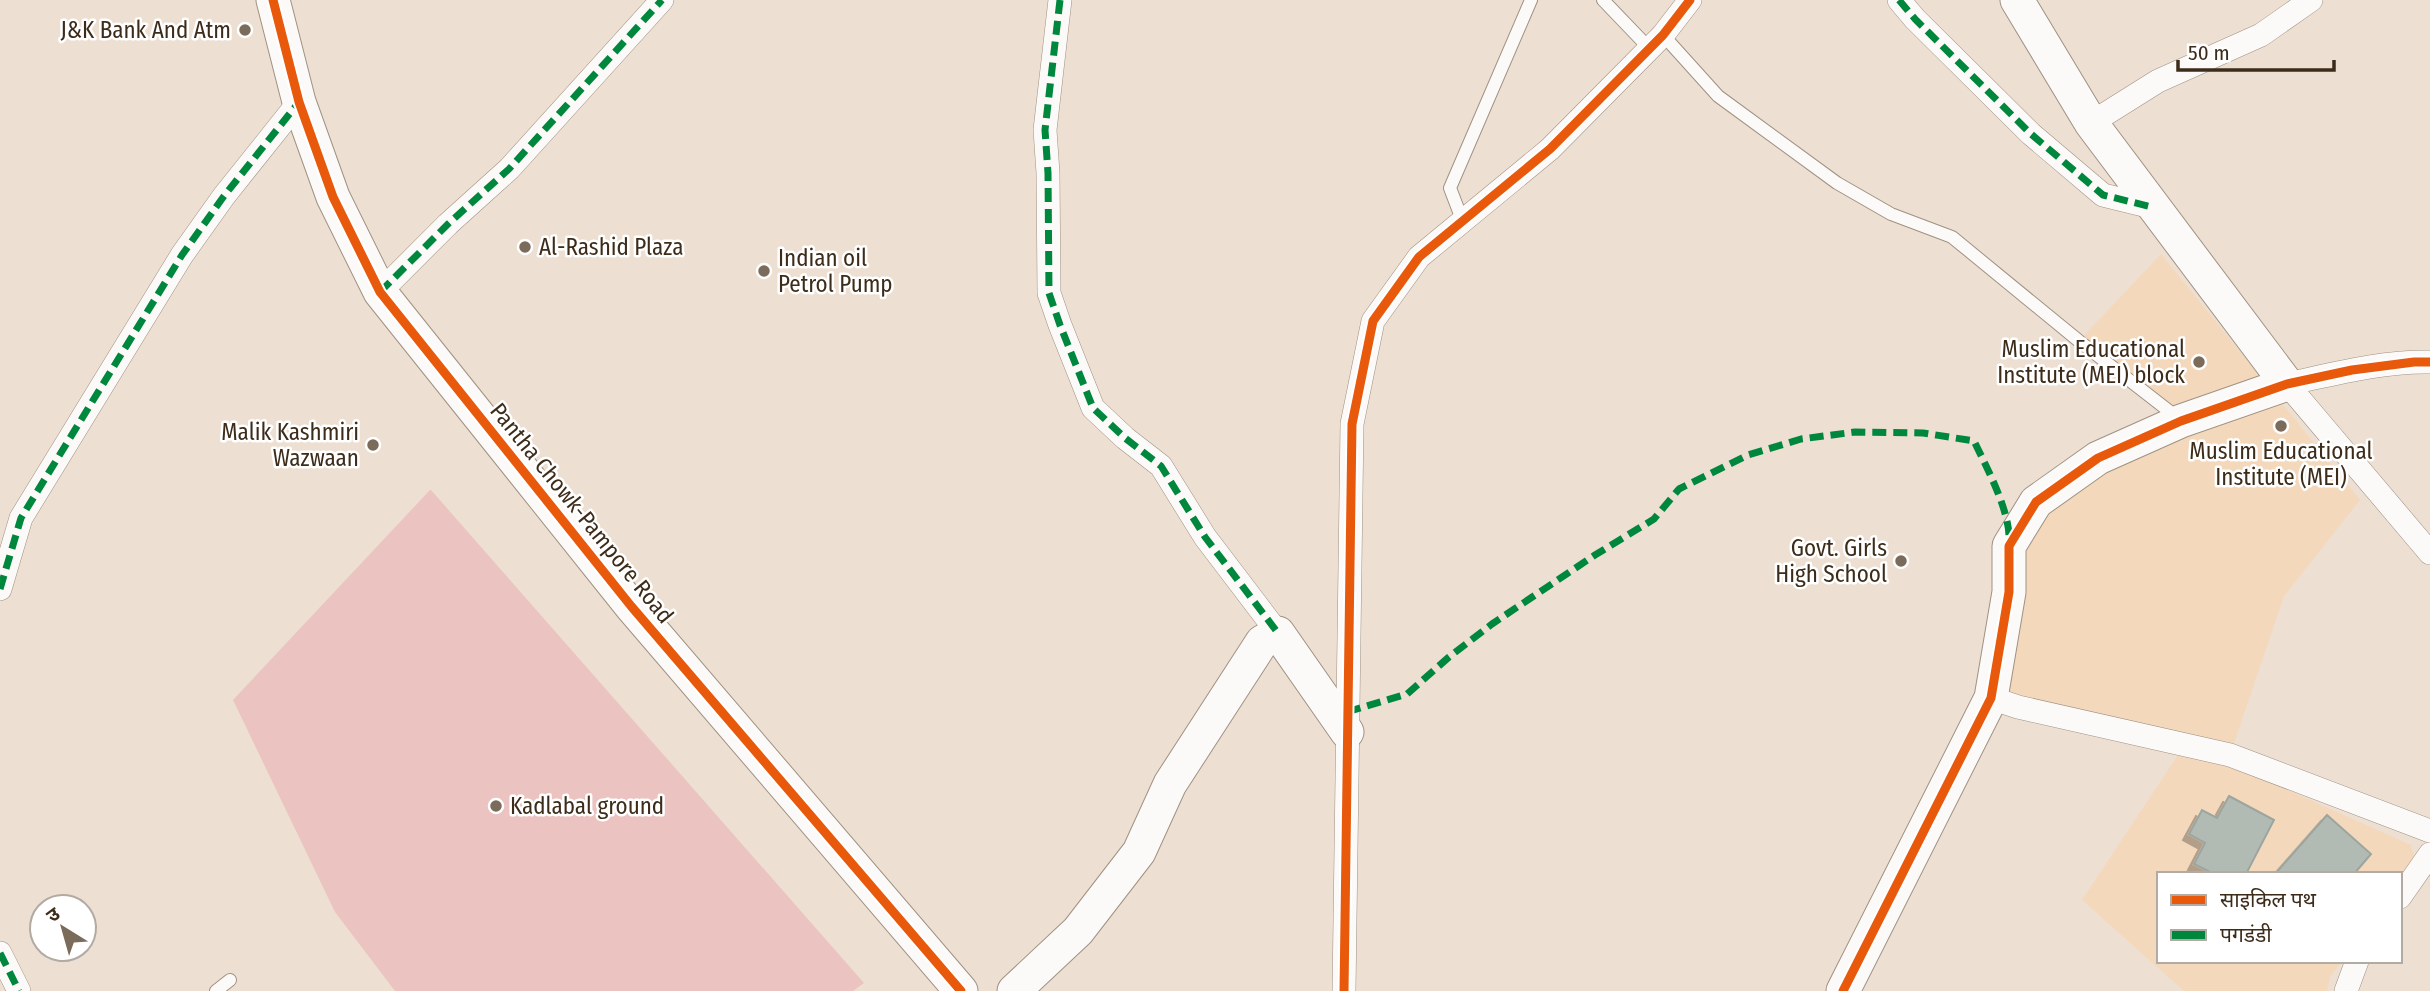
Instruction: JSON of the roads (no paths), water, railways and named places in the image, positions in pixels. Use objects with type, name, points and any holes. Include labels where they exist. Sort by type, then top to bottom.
[{"type":"street","name":"Pantha Chowk-Pampore Road","points":[[274,0],[299,102],[333,197],[380,292],[631,606],[961,991]]},
{"type":"street","points":[[380,292],[448,224],[509,169],[662,0]]},
{"type":"street","points":[[1060,0],[1045,130],[1049,293],[1060,325],[1093,408],[1161,466],[1205,537],[1278,633],[1347,732]]},
{"type":"street","points":[[1344,991],[1352,424],[1373,321],[1419,257],[1550,149],[1657,42],[1690,0]]},
{"type":"street","points":[[1899,0],[2031,134],[2103,195],[2152,207]]},
{"type":"street","points":[[2017,0],[2091,123],[2152,207],[2287,384],[2430,553]]},
{"type":"street","points":[[2091,123],[2158,80],[2261,36],[2311,0]]},
{"type":"street","points":[[0,589],[21,519],[175,267],[224,196],[299,102]]},
{"type":"street","points":[[1843,991],[1991,698],[2009,592],[2009,546],[2036,502],[2098,458],[2181,421],[2287,384],[2351,370],[2430,362]]},
{"type":"street","points":[[1014,991],[1078,931],[1139,852],[1170,784],[1262,642],[1278,633]]},
{"type":"street","points":[[1991,698],[2018,707],[2230,755],[2430,831]]},
{"type":"street","points":[[2402,894],[2430,854]]},
{"type":"street","points":[[0,953],[19,991]]},
{"type":"street","points":[[2346,991],[2356,963]]},
{"type":"lane","points":[[1463,222],[1450,188],[1531,0]]},
{"type":"lane","points":[[1603,0],[1657,42],[1718,96],[1837,183],[1891,214],[1952,237],[2181,421]]},
{"type":"lane","points":[[216,991],[230,980]]},
{"type":"place","name":"J&K Bank And Atm","points":[[245,30]]},
{"type":"place","name":"Al-Rashid Plaza","points":[[525,247]]},
{"type":"place","name":"Indian oil Petrol Pump","points":[[764,271]]},
{"type":"place","name":"Muslim Educational Institute (MEI) block","points":[[2199,362]]},
{"type":"place","name":"Muslim Educational Institute (MEI)","points":[[2281,426]]},
{"type":"place","name":"Malik Kashmiri Wazwaan","points":[[373,445]]},
{"type":"place","name":"Govt. Girls High School","points":[[1901,561]]},
{"type":"place","name":"Kadlabal ground","points":[[496,806]]}]
